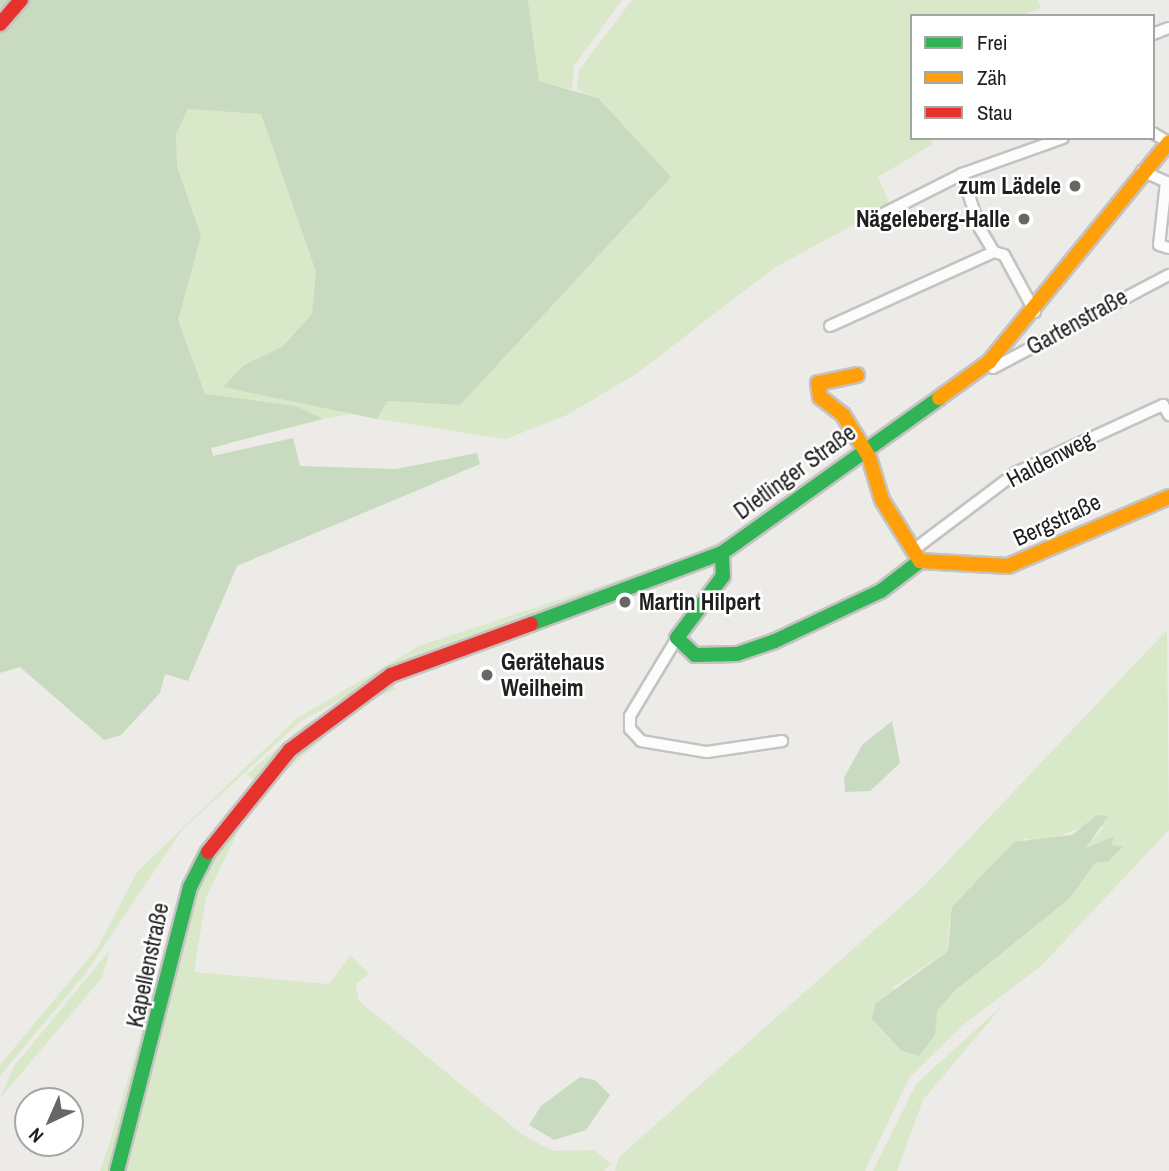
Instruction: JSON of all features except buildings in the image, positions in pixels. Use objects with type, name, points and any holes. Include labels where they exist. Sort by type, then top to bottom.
[{"type":"street","points":[[0,24],[20,0]]},
{"type":"street","points":[[871,220],[962,174],[1057,140]]},
{"type":"street","name":"Dietlinger Straße","points":[[351,701],[445,653],[722,553],[989,362],[1035,312],[1142,171],[1169,142]]},
{"type":"street","points":[[1142,171],[1168,183],[1159,245],[1169,248]]},
{"type":"street","points":[[962,174],[993,252]]},
{"type":"street","points":[[830,326],[993,252],[1004,255],[1035,312]]},
{"type":"street","name":"Gartenstraße","points":[[989,362],[993,368],[1169,275]]},
{"type":"street","points":[[677,638],[695,655],[737,654],[836,615],[916,556],[882,500],[864,450],[843,415],[820,397],[818,383],[858,375]]},
{"type":"street","name":"Haldenweg","points":[[916,556],[1017,472],[1163,405],[1169,415]]},
{"type":"street","name":"Bergstraße","points":[[916,556],[1008,566],[1169,497]]},
{"type":"street","points":[[722,553],[723,576],[677,638],[630,716],[630,729],[641,741],[707,752],[782,741]]},
{"type":"street","name":"Kapellenstraße","points":[[117,1171],[190,887],[219,832],[255,788],[290,750],[351,701]]},
{"type":"green space","points":[[0,0],[528,0],[539,81],[598,98],[671,177],[460,405],[387,401],[377,419],[223,387],[244,365],[282,347],[312,314],[316,272],[261,114],[188,109],[176,134],[177,166],[201,236],[178,320],[205,394],[296,406],[323,419],[211,448],[213,456],[293,438],[300,466],[396,469],[477,453],[480,464],[237,566],[188,681],[165,674],[160,693],[121,735],[104,740],[20,667],[0,673]]},
{"type":"green space","points":[[528,0],[622,0],[574,66],[572,89],[539,82]]},
{"type":"green space","points":[[632,0],[1038,0],[1041,7],[1028,14],[910,14],[910,140],[932,140],[933,144],[878,177],[890,205],[774,268],[636,374],[567,415],[506,439],[377,419],[387,401],[460,405],[598,98],[577,90],[579,70]]},
{"type":"green space","points":[[188,109],[261,114],[316,272],[312,314],[282,347],[244,365],[224,386],[279,393],[351,414],[323,419],[296,406],[205,395],[177,320],[201,236],[177,166],[176,134]]},
{"type":"green space","points":[[741,531],[722,547],[685,562],[441,647],[301,721],[182,830],[86,973],[0,1076],[0,1065],[98,947],[137,872],[296,719],[419,646],[685,558]]},
{"type":"green space","points":[[1167,630],[1169,830],[1040,967],[963,1025],[909,1078],[865,1171],[615,1171],[619,1157],[924,886]],"holes":[[[1082,827],[1104,827],[1085,848],[1115,837],[1111,845],[1124,846],[1108,862],[1095,863],[1070,898],[980,966],[937,1011],[892,988],[948,951],[949,924],[1025,838],[1043,843]]]},
{"type":"green space","points":[[392,683],[396,689],[362,704],[269,786],[237,833],[206,898],[194,972],[329,984],[350,955],[369,974],[356,984],[359,1001],[523,1135],[553,1151],[594,1150],[611,1164],[604,1171],[126,1171],[196,885],[227,833],[299,748],[385,684]]},
{"type":"green space","points":[[337,704],[254,781],[247,774],[305,725]]},
{"type":"green space","points":[[892,721],[900,763],[870,791],[845,792],[844,778],[862,745]]},
{"type":"green space","points":[[1097,815],[1108,816],[1086,848],[1115,836],[1111,845],[1124,846],[1108,862],[1095,863],[1070,898],[957,989],[937,1011],[935,1035],[919,1056],[902,1051],[872,1019],[875,1004],[948,951],[952,907],[1014,842],[1072,835]]},
{"type":"green space","points":[[173,922],[114,1171],[100,1171],[109,1145]]},
{"type":"green space","points":[[110,950],[102,978],[0,1098],[14,1066]]},
{"type":"green space","points":[[1004,1004],[923,1100],[897,1171],[873,1171],[916,1084]]},
{"type":"green space","points":[[580,1077],[595,1080],[610,1095],[586,1130],[554,1140],[529,1125],[541,1106]]},
{"type":"traffic: fast","points":[[531,624],[722,553],[939,398]]},
{"type":"traffic: fast","points":[[722,553],[723,576],[677,638],[695,655],[737,654],[775,641],[881,591],[920,561]]},
{"type":"traffic: fast","points":[[117,1171],[190,887],[208,852]]},
{"type":"traffic: slow","points":[[939,398],[989,362],[1169,142]]},
{"type":"traffic: slow","points":[[857,375],[818,383],[820,397],[843,415],[869,457],[882,500],[920,561],[1008,566],[1169,497]]},
{"type":"traffic: jam","points":[[0,24],[21,0]]},
{"type":"traffic: jam","points":[[208,852],[290,750],[391,675],[531,624]]},
{"type":"place","name":"zum Lädele","points":[[1075,186]]},
{"type":"place","name":"Nägeleberg-Halle","points":[[1024,219]]},
{"type":"place","name":"Martin Hilpert","points":[[625,602]]},
{"type":"place","name":"Gerätehaus Weilheim","points":[[487,675]]}]
